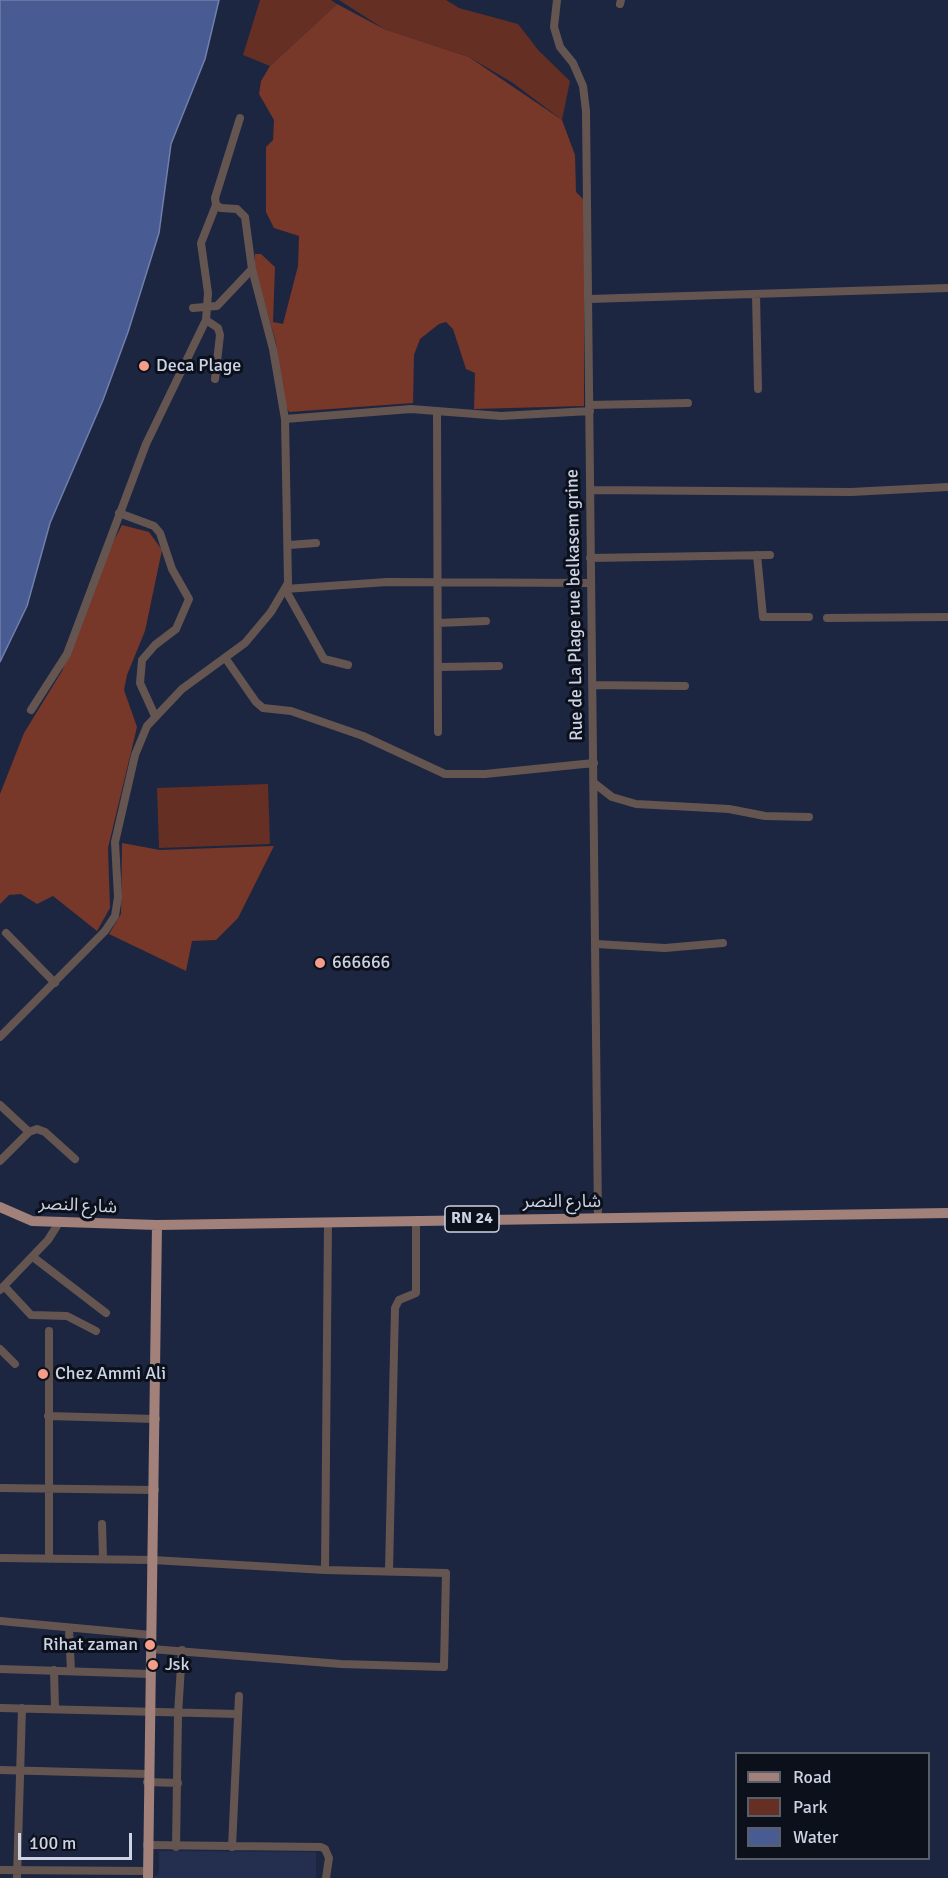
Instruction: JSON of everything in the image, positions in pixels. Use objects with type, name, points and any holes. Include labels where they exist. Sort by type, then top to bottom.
[{"type":"main road","name":"شارع النصر","points":[[0,1207],[32,1221],[157,1225],[948,1213]]},
{"type":"main road","points":[[148,1874],[147,1778],[156,1419],[157,1225]]},
{"type":"street","name":"Rue de La Plage rue belkasem grine","points":[[557,0],[554,27],[560,47],[573,63],[583,86],[586,111],[590,583],[597,944],[598,1218]]},
{"type":"street","points":[[30,710],[67,654],[146,444],[206,320],[208,308],[201,243],[216,205],[215,198],[240,118]]},
{"type":"street","points":[[2,1031],[55,983],[105,932],[115,916],[118,897],[115,842],[119,818],[135,755],[147,726],[182,689],[245,643],[282,598],[290,577],[285,419],[273,349],[252,269],[242,212],[216,205]]},
{"type":"street","points":[[193,308],[217,306],[252,269]]},
{"type":"street","points":[[589,299],[948,288]]},
{"type":"street","points":[[756,294],[759,389]]},
{"type":"street","points":[[206,320],[218,328],[220,335],[215,379]]},
{"type":"street","points":[[285,419],[411,409],[501,416],[590,408],[688,403]]},
{"type":"street","points":[[437,411],[438,732]]},
{"type":"street","points":[[590,490],[851,492],[948,487]]},
{"type":"street","points":[[119,513],[154,526],[160,533],[172,569],[189,599],[176,629],[155,645],[142,660],[140,683],[155,716]]},
{"type":"street","points":[[290,545],[316,543]]},
{"type":"street","points":[[758,555],[763,617],[809,617]]},
{"type":"street","points":[[590,558],[770,555]]},
{"type":"street","points":[[285,589],[438,581],[590,583]]},
{"type":"street","points":[[285,589],[324,660],[348,665]]},
{"type":"street","points":[[826,618],[948,617]]},
{"type":"street","points":[[438,623],[486,621]]},
{"type":"street","points":[[226,659],[256,702],[263,708],[291,711],[363,736],[445,774],[485,774],[594,763]]},
{"type":"street","points":[[438,667],[499,666]]},
{"type":"street","points":[[592,684],[685,686]]},
{"type":"street","points":[[594,783],[612,797],[636,804],[729,809],[765,816],[809,817]]},
{"type":"street","points":[[6,933],[55,983]]},
{"type":"street","points":[[597,944],[665,948],[723,943]]},
{"type":"street","points":[[0,1105],[29,1132]]},
{"type":"street","points":[[0,1161],[29,1132],[37,1129],[45,1132],[75,1159]]},
{"type":"street","points":[[389,1571],[395,1308],[399,1300],[416,1293],[416,1220]]},
{"type":"street","points":[[60,1221],[48,1240],[2,1288],[32,1315],[67,1316],[96,1331]]},
{"type":"street","points":[[325,1570],[328,1222]]},
{"type":"street","points":[[33,1257],[106,1313]]},
{"type":"street","points":[[49,1331],[47,1489],[49,1559]]},
{"type":"street","points":[[0,1349],[15,1364]]},
{"type":"street","points":[[48,1416],[156,1419]]},
{"type":"street","points":[[0,1488],[154,1490]]},
{"type":"street","points":[[102,1524],[103,1559]]},
{"type":"street","points":[[0,1558],[153,1560],[325,1570],[446,1573],[444,1667],[341,1664],[151,1649]]},
{"type":"street","points":[[0,1621],[152,1635]]},
{"type":"street","points":[[69,1629],[71,1671]]},
{"type":"street","points":[[176,1847],[178,1714],[182,1650]]},
{"type":"street","points":[[0,1669],[150,1674]]},
{"type":"street","points":[[54,1670],[55,1709]]},
{"type":"street","points":[[232,1847],[239,1696]]},
{"type":"street","points":[[0,1708],[148,1714],[238,1714]]},
{"type":"street","points":[[17,1874],[22,1708]]},
{"type":"street","points":[[0,1770],[147,1778],[177,1783]]},
{"type":"street","points":[[147,1845],[321,1847],[325,1849],[328,1858],[327,1878]]},
{"type":"street","points":[[0,1870],[17,1874],[148,1874]]},
{"type":"shaded area","points":[[337,4],[384,29],[469,57],[562,120],[575,155],[576,192],[584,200],[584,406],[474,409],[475,373],[466,369],[453,329],[446,322],[439,324],[420,339],[414,355],[413,403],[289,412],[284,402],[276,343],[255,268],[255,254],[261,254],[275,267],[273,322],[283,324],[298,266],[299,236],[274,228],[266,212],[266,147],[273,140],[274,120],[259,94],[261,81],[270,66]]},
{"type":"shaded area","points":[[122,525],[149,532],[162,550],[145,631],[127,675],[124,690],[137,727],[108,848],[110,908],[97,931],[53,896],[37,904],[21,894],[9,895],[0,904],[0,794],[24,733],[62,671],[110,548]]},
{"type":"shaded area","points":[[122,843],[160,850],[274,846],[238,918],[216,940],[192,941],[186,971],[109,934],[121,914]]},
{"type":"shaded area","points":[[159,1851],[316,1852],[316,1878],[154,1878],[159,1875]]},
{"type":"green space","points":[[260,0],[331,0],[337,4],[270,66],[243,55]]},
{"type":"green space","points":[[339,0],[446,0],[459,8],[518,24],[539,51],[570,81],[562,120],[513,83],[469,57],[384,29]]},
{"type":"green space","points":[[268,784],[270,844],[159,848],[157,788]]},
{"type":"water","points":[[0,0],[219,0],[205,59],[171,144],[159,233],[128,332],[103,400],[50,523],[27,606],[0,662]]},
{"type":"place","name":"Deca Plage","points":[[144,366]]},
{"type":"place","name":"666666","points":[[320,963]]},
{"type":"place","name":"Chez Ammi Ali","points":[[43,1374]]},
{"type":"place","name":"Rihat zaman","points":[[150,1645]]},
{"type":"place","name":"Jsk","points":[[153,1665]]}]
